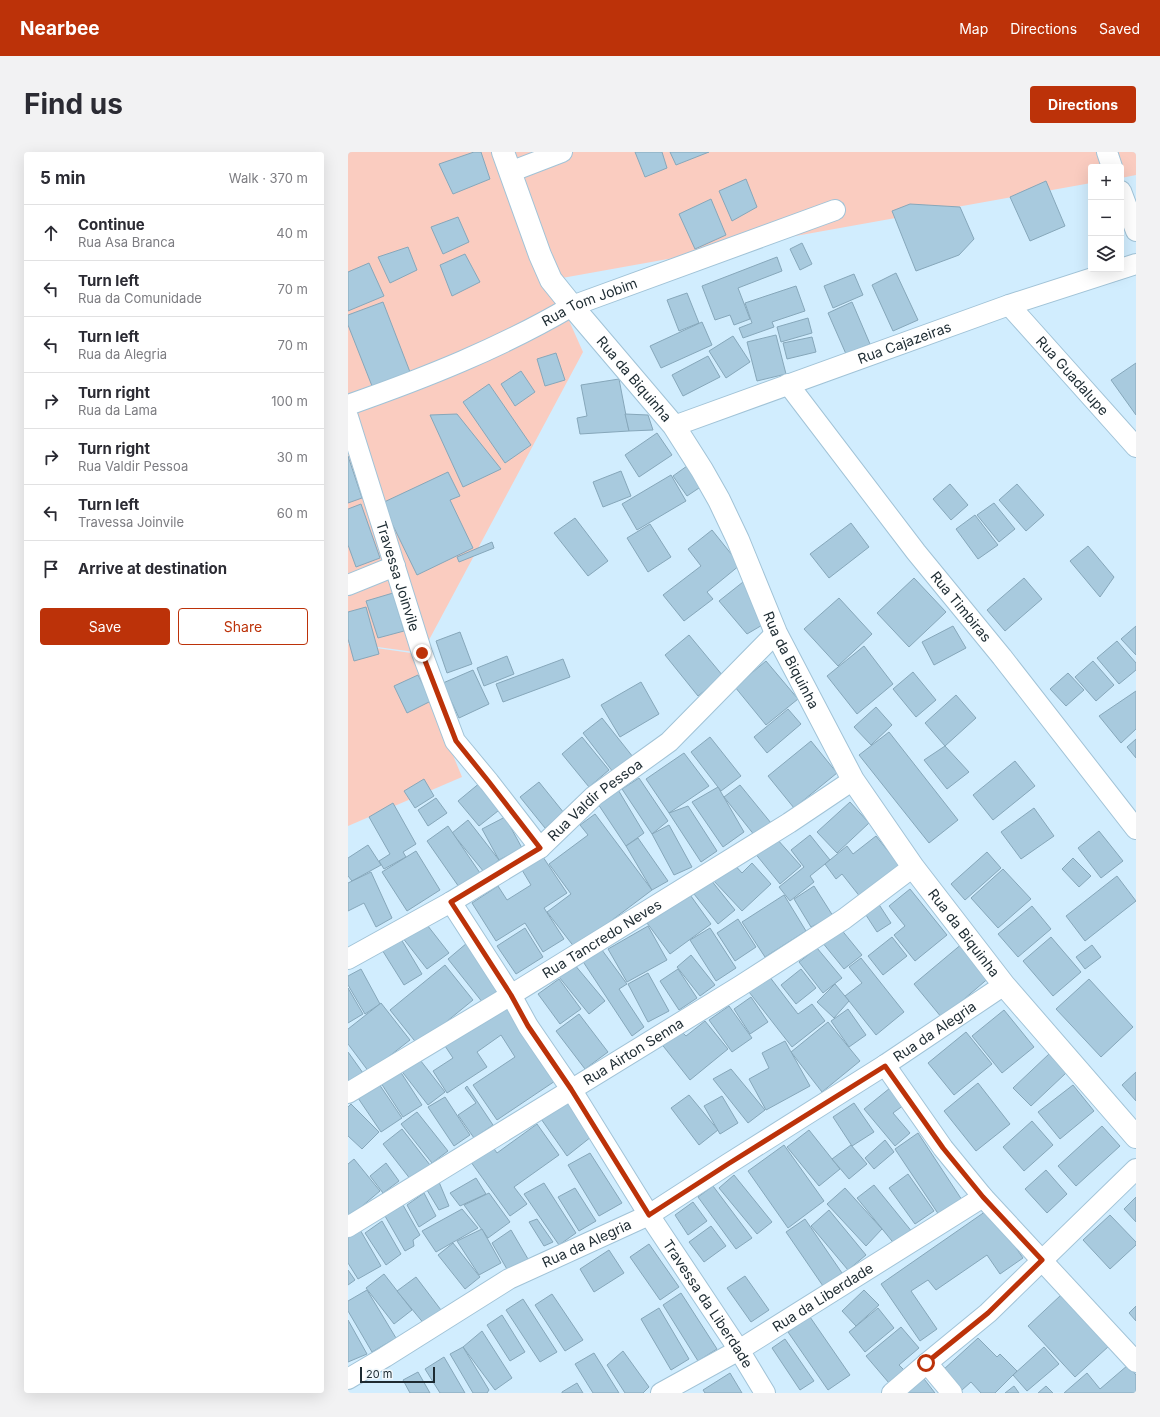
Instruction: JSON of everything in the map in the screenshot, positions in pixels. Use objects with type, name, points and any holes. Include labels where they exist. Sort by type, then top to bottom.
[{"type":"street","points":[[507,162],[562,152]]},
{"type":"street","points":[[1107,152],[1111,164]]},
{"type":"street","name":"Rua da Biquinha","points":[[507,162],[540,255],[551,280],[674,426],[719,500],[738,540],[776,633],[853,780],[914,867],[1004,985],[1136,1137]]},
{"type":"street","points":[[1124,199],[1136,231]]},
{"type":"street","name":"Rua Tom Jobim","points":[[348,405],[407,384],[486,351],[543,323],[572,306],[835,210]]},
{"type":"street","name":"Rua Cajazeiras","points":[[674,426],[1009,305],[1136,264]]},
{"type":"street","name":"Rua Guadalupe","points":[[1009,305],[1136,447]]},
{"type":"street","name":"Rua Timbiras","points":[[788,384],[916,552],[1002,657],[1136,829]]},
{"type":"street","name":"Travessa Joinvile","points":[[348,417],[422,653],[456,741],[540,848]]},
{"type":"street","points":[[348,585],[395,566]]},
{"type":"street","name":"Rua Valdir Pessoa","points":[[348,959],[451,902],[540,848],[594,796],[669,742],[776,633]]},
{"type":"street","name":"Rua Tancredo Neves","points":[[348,1093],[511,995],[789,823],[853,780]]},
{"type":"street","name":"Rua Airton Senna","points":[[348,1227],[740,986],[844,919],[914,867]]},
{"type":"street","name":"Travessa da Liberdade","points":[[451,902],[511,995],[528,1026],[571,1089],[649,1215],[739,1350],[765,1393]]},
{"type":"street","name":"Rua da Alegria","points":[[348,1379],[509,1280],[649,1215],[885,1066],[1004,985]]},
{"type":"street","points":[[885,1066],[943,1148],[983,1197],[1136,1362]]},
{"type":"street","points":[[892,1393],[926,1363],[988,1313],[1136,1169]]},
{"type":"street","name":"Rua da Liberdade","points":[[661,1393],[739,1350],[983,1197]]},
{"type":"street","points":[[926,1363],[952,1393]]},
{"type":"shaded area","points":[[348,152],[1136,152],[1136,175],[1124,177],[1124,164],[1088,164],[1088,184],[551,280],[583,352],[422,653],[348,643]]},
{"type":"shaded area","points":[[348,644],[411,653],[462,777],[348,826]]},
{"type":"building","points":[[474,152],[481,152],[490,179],[453,194],[439,164]]},
{"type":"building","points":[[635,152],[662,152],[667,168],[645,177]]},
{"type":"building","points":[[670,152],[709,152],[676,165]]},
{"type":"building","points":[[746,179],[757,207],[732,221],[719,191]]},
{"type":"building","points":[[1046,181],[1065,226],[1030,241],[1010,197]]},
{"type":"building","points":[[711,199],[726,235],[695,249],[679,214]]},
{"type":"building","points":[[910,204],[960,207],[974,239],[959,255],[916,271],[892,211]]},
{"type":"building","points":[[458,217],[469,242],[443,254],[431,227]]},
{"type":"building","points":[[802,243],[812,264],[800,270],[790,249]]},
{"type":"building","points":[[408,247],[417,270],[390,283],[378,257]]},
{"type":"building","points":[[465,254],[480,282],[452,296],[440,265]]},
{"type":"building","points":[[777,257],[782,271],[738,288],[750,319],[734,325],[730,315],[715,320],[702,286]]},
{"type":"building","points":[[369,263],[384,296],[348,311],[348,272]]},
{"type":"building","points":[[896,273],[918,320],[893,331],[872,285]]},
{"type":"building","points":[[854,274],[863,295],[833,308],[824,286]]},
{"type":"building","points":[[796,286],[805,311],[772,322],[774,327],[743,338],[739,328],[752,323],[745,303]]},
{"type":"building","points":[[687,293],[699,323],[679,331],[667,300]]},
{"type":"building","points":[[383,302],[410,372],[372,386],[348,325],[348,315]]},
{"type":"building","points":[[852,302],[870,344],[846,354],[828,313]]},
{"type":"building","points":[[808,318],[812,333],[781,342],[777,327]]},
{"type":"building","points":[[702,322],[712,345],[661,368],[650,346]]},
{"type":"building","points":[[776,335],[786,374],[757,381],[747,342]]},
{"type":"building","points":[[733,336],[750,362],[726,378],[709,351]]},
{"type":"building","points":[[812,337],[816,352],[787,359],[783,343]]},
{"type":"building","points":[[556,353],[565,380],[545,386],[537,359]]},
{"type":"building","points":[[708,356],[720,377],[683,396],[672,375]]},
{"type":"building","points":[[1136,363],[1136,415],[1111,380]]},
{"type":"building","points":[[521,371],[535,392],[515,406],[501,384]]},
{"type":"building","points":[[619,379],[629,431],[580,434],[577,418],[587,416],[581,385]]},
{"type":"building","points":[[489,384],[531,445],[505,463],[463,402]]},
{"type":"building","points":[[457,414],[501,469],[463,487],[430,415]]},
{"type":"building","points":[[625,414],[648,415],[653,430],[629,431]]},
{"type":"building","points":[[657,433],[672,455],[639,477],[625,455]]},
{"type":"building","points":[[348,456],[362,498],[348,503]]},
{"type":"building","points":[[687,466],[702,486],[687,496],[673,476]]},
{"type":"building","points":[[621,471],[631,496],[603,507],[593,482]]},
{"type":"building","points":[[448,472],[460,496],[450,500],[473,548],[417,575],[382,503]]},
{"type":"building","points":[[671,475],[686,501],[637,530],[622,504]]},
{"type":"building","points":[[950,484],[968,505],[951,520],[933,499]]},
{"type":"building","points":[[1017,484],[1044,515],[1026,531],[999,500]]},
{"type":"building","points":[[994,503],[1015,529],[999,542],[977,515]]},
{"type":"building","points":[[361,504],[380,558],[356,567],[348,545],[348,509]]},
{"type":"building","points":[[975,515],[998,545],[978,559],[956,529]]},
{"type":"building","points":[[575,518],[608,561],[588,576],[554,533]]},
{"type":"building","points":[[851,523],[869,547],[829,578],[810,554]]},
{"type":"building","points":[[650,524],[671,557],[648,572],[627,538]]},
{"type":"building","points":[[712,530],[740,565],[707,592],[713,599],[684,621],[663,595],[701,566],[688,549]]},
{"type":"building","points":[[492,542],[494,548],[459,562],[457,557]]},
{"type":"building","points":[[1088,546],[1114,577],[1100,597],[1070,561]]},
{"type":"building","points":[[914,578],[946,612],[909,647],[877,613]]},
{"type":"building","points":[[1024,578],[1042,599],[1005,631],[987,610]]},
{"type":"building","points":[[743,582],[764,624],[747,634],[719,601]]},
{"type":"building","points":[[393,593],[404,631],[378,638],[366,601]]},
{"type":"building","points":[[839,598],[872,634],[838,666],[804,629]]},
{"type":"building","points":[[366,607],[379,654],[354,661],[348,639],[348,612]]},
{"type":"building","points":[[953,626],[966,648],[934,665],[922,642]]},
{"type":"building","points":[[1136,626],[1136,655],[1121,639]]},
{"type":"building","points":[[460,632],[472,664],[447,673],[436,641]]},
{"type":"building","points":[[689,635],[723,676],[698,696],[665,655]]},
{"type":"building","points":[[1117,641],[1136,663],[1136,670],[1119,684],[1097,658]]},
{"type":"building","points":[[864,646],[893,684],[857,714],[827,676]]},
{"type":"building","points":[[507,656],[514,674],[484,686],[477,668]]},
{"type":"building","points":[[563,659],[570,677],[503,702],[496,684]]},
{"type":"building","points":[[766,661],[798,699],[766,725],[735,687]]},
{"type":"building","points":[[1093,661],[1114,685],[1096,701],[1075,677]]},
{"type":"building","points":[[473,670],[489,704],[459,718],[443,683]]},
{"type":"building","points":[[913,672],[936,700],[916,717],[893,689]]},
{"type":"building","points":[[1068,673],[1084,690],[1066,706],[1050,689]]},
{"type":"building","points":[[418,675],[431,701],[407,713],[394,686]]},
{"type":"building","points":[[641,682],[659,714],[620,737],[601,705]]},
{"type":"building","points":[[1136,691],[1136,729],[1121,743],[1099,716]]},
{"type":"building","points":[[956,695],[976,718],[945,746],[925,723]]},
{"type":"building","points":[[876,707],[892,725],[871,745],[854,727]]},
{"type":"building","points":[[788,709],[801,724],[767,753],[754,737]]},
{"type":"building","points":[[602,718],[633,757],[613,772],[583,733]]},
{"type":"building","points":[[889,732],[958,820],[929,843],[859,755]]},
{"type":"building","points":[[582,737],[609,770],[589,787],[562,754]]},
{"type":"building","points":[[710,737],[741,776],[721,791],[691,752]]},
{"type":"building","points":[[1136,739],[1136,758],[1127,747]]},
{"type":"building","points":[[811,741],[837,773],[794,808],[768,776]]},
{"type":"building","points":[[945,746],[969,772],[947,789],[924,760]]},
{"type":"building","points":[[684,753],[709,786],[669,813],[646,779]]},
{"type":"building","points":[[1015,761],[1035,786],[993,820],[973,795]]},
{"type":"building","points":[[639,778],[668,821],[652,834],[622,789]]},
{"type":"building","points":[[424,779],[434,796],[415,808],[404,791]]},
{"type":"building","points":[[481,782],[503,807],[479,826],[458,801]]},
{"type":"building","points":[[539,782],[564,813],[545,828],[520,797]]},
{"type":"building","points":[[740,785],[771,823],[755,836],[724,797]]},
{"type":"building","points":[[718,787],[744,832],[723,847],[692,802]]},
{"type":"building","points":[[617,788],[644,833],[626,846],[596,801]]},
{"type":"building","points":[[436,798],[447,813],[428,826],[418,810]]},
{"type":"building","points":[[850,802],[869,823],[837,853],[817,832]]},
{"type":"building","points":[[393,803],[416,844],[403,852],[406,857],[384,869],[379,861],[390,854],[369,817]]},
{"type":"building","points":[[688,806],[717,851],[701,862],[669,813]]},
{"type":"building","points":[[1034,808],[1054,836],[1021,859],[1001,832]]},
{"type":"building","points":[[595,814],[652,890],[575,948],[547,912],[571,894],[549,864],[588,835],[580,825]]},
{"type":"building","points":[[505,817],[522,848],[499,860],[482,829]]},
{"type":"building","points":[[468,820],[499,860],[484,872],[452,833]]},
{"type":"building","points":[[669,825],[692,867],[674,875],[652,834]]},
{"type":"building","points":[[448,826],[480,873],[459,887],[427,841]]},
{"type":"building","points":[[1099,831],[1123,861],[1101,878],[1078,848]]},
{"type":"building","points":[[810,835],[830,860],[810,876],[814,882],[790,901],[779,887],[804,867],[791,850]]},
{"type":"building","points":[[876,836],[900,866],[861,898],[842,874],[836,879],[825,864],[847,846],[853,854]]},
{"type":"building","points":[[638,838],[668,881],[652,890],[626,846]]},
{"type":"building","points":[[777,839],[801,866],[780,884],[754,852]]},
{"type":"building","points":[[368,845],[381,865],[352,881],[348,876],[348,858]]},
{"type":"building","points":[[416,851],[440,890],[407,911],[382,872]]},
{"type":"building","points":[[987,852],[1001,868],[965,900],[951,884]]},
{"type":"building","points":[[543,857],[567,893],[544,908],[564,939],[543,952],[525,923],[496,941],[472,903],[498,886],[507,900],[531,885],[522,870]]},
{"type":"building","points":[[1073,858],[1091,876],[1079,887],[1062,869]]},
{"type":"building","points":[[732,862],[742,873],[752,863],[771,884],[742,911],[713,880]]},
{"type":"building","points":[[1003,869],[1031,899],[998,928],[971,898]]},
{"type":"building","points":[[371,872],[392,918],[376,927],[364,903],[348,911],[348,883]]},
{"type":"building","points":[[1117,876],[1136,901],[1085,941],[1066,916]]},
{"type":"building","points":[[711,880],[735,910],[718,924],[694,894]]},
{"type":"building","points":[[814,886],[833,916],[811,927],[794,899]]},
{"type":"building","points":[[910,889],[947,935],[915,961],[894,935],[905,926],[889,906]]},
{"type":"building","points":[[688,892],[711,924],[670,954],[647,923]]},
{"type":"building","points":[[784,895],[806,931],[765,957],[742,922]]},
{"type":"building","points":[[878,903],[891,923],[877,932],[864,912]]},
{"type":"building","points":[[1032,906],[1051,929],[1018,957],[998,934]]},
{"type":"building","points":[[738,919],[756,947],[735,961],[717,933]]},
{"type":"building","points":[[424,921],[449,953],[427,969],[402,937]]},
{"type":"building","points":[[648,926],[667,960],[627,982],[608,949]]},
{"type":"building","points":[[525,928],[543,957],[516,974],[497,946]]},
{"type":"building","points":[[710,928],[736,968],[716,981],[690,940]]},
{"type":"building","points":[[840,928],[862,955],[844,969],[822,942]]},
{"type":"building","points":[[398,934],[422,974],[404,985],[379,945]]},
{"type":"building","points":[[892,937],[907,956],[883,975],[868,956]]},
{"type":"building","points":[[1051,937],[1081,972],[1053,996],[1023,961]]},
{"type":"building","points":[[467,943],[502,988],[483,1003],[448,959]]},
{"type":"building","points":[[963,943],[991,976],[942,1018],[914,984]]},
{"type":"building","points":[[1092,945],[1101,957],[1085,969],[1076,957]]},
{"type":"building","points":[[599,946],[627,984],[619,989],[644,1027],[632,1036],[580,957]]},
{"type":"building","points":[[817,948],[842,978],[823,993],[799,962]]},
{"type":"building","points":[[691,955],[715,985],[700,996],[677,967]]},
{"type":"building","points":[[861,958],[904,1012],[876,1035],[845,996],[862,983],[849,967]]},
{"type":"building","points":[[574,964],[605,1001],[589,1014],[559,977]]},
{"type":"building","points":[[445,965],[473,1000],[418,1045],[390,1010]]},
{"type":"building","points":[[361,969],[380,1004],[365,1014],[348,985],[348,976]]},
{"type":"building","points":[[678,969],[697,998],[679,1010],[660,981]]},
{"type":"building","points":[[801,969],[816,988],[796,1004],[781,985]]},
{"type":"building","points":[[648,973],[669,1011],[648,1022],[628,984]]},
{"type":"building","points":[[769,976],[798,1014],[812,1004],[825,1021],[792,1047],[749,992]]},
{"type":"building","points":[[559,979],[581,1009],[560,1024],[538,994]]},
{"type":"building","points":[[1089,979],[1133,1027],[1101,1057],[1056,1009]]},
{"type":"building","points":[[835,984],[849,1001],[834,1018],[817,1002]]},
{"type":"building","points":[[348,988],[363,1014],[348,1023]]},
{"type":"building","points":[[751,997],[768,1022],[750,1034],[734,1009]]},
{"type":"building","points":[[511,1002],[561,1077],[497,1120],[473,1085],[515,1057],[501,1035],[477,1052],[487,1067],[447,1093],[433,1071],[453,1058],[445,1046]]},
{"type":"building","points":[[381,1003],[410,1040],[369,1072],[348,1044],[348,1029]]},
{"type":"building","points":[[729,1006],[752,1038],[732,1052],[709,1020]]},
{"type":"building","points":[[848,1009],[866,1035],[849,1047],[831,1021]]},
{"type":"building","points":[[1004,1010],[1034,1047],[1002,1073],[972,1036]]},
{"type":"building","points":[[579,1014],[608,1052],[585,1069],[556,1031]]},
{"type":"building","points":[[705,1021],[728,1049],[690,1080],[660,1042],[681,1031],[686,1036]]},
{"type":"building","points":[[828,1022],[860,1061],[822,1092],[791,1052]]},
{"type":"building","points":[[966,1032],[992,1064],[954,1095],[928,1063]]},
{"type":"building","points":[[785,1041],[810,1086],[766,1110],[749,1079],[769,1068],[762,1053]]},
{"type":"building","points":[[348,1052],[363,1073],[348,1082]]},
{"type":"building","points":[[1049,1054],[1066,1073],[1031,1106],[1013,1088]]},
{"type":"building","points":[[417,1056],[445,1092],[428,1105],[400,1069]]},
{"type":"building","points":[[398,1068],[422,1105],[403,1117],[379,1080]]},
{"type":"building","points":[[731,1069],[765,1110],[748,1123],[713,1079]]},
{"type":"building","points":[[1136,1072],[1136,1101],[1122,1085]]},
{"type":"building","points":[[978,1083],[1010,1124],[976,1151],[944,1111]]},
{"type":"building","points":[[379,1084],[402,1118],[381,1132],[358,1098]]},
{"type":"building","points":[[1073,1085],[1094,1111],[1060,1139],[1038,1112]]},
{"type":"building","points":[[467,1086],[493,1125],[474,1138],[458,1115],[476,1103],[465,1088]]},
{"type":"building","points":[[890,1088],[904,1105],[893,1113],[910,1133],[895,1146],[864,1109]]},
{"type":"building","points":[[689,1095],[718,1130],[699,1145],[671,1108]]},
{"type":"building","points":[[722,1096],[738,1123],[720,1134],[704,1106]]},
{"type":"building","points":[[445,1097],[470,1135],[454,1146],[428,1107]]},
{"type":"building","points":[[567,1099],[596,1133],[567,1156],[539,1116]]},
{"type":"building","points":[[854,1103],[874,1132],[852,1146],[833,1117]]},
{"type":"building","points":[[351,1104],[379,1132],[362,1149],[348,1136],[348,1107]]},
{"type":"building","points":[[417,1112],[448,1151],[432,1163],[401,1124]]},
{"type":"building","points":[[1032,1121],[1053,1145],[1024,1171],[1003,1147]]},
{"type":"building","points":[[537,1124],[559,1155],[514,1187],[527,1204],[510,1216],[468,1158],[490,1143],[497,1153]]},
{"type":"building","points":[[1102,1126],[1120,1146],[1076,1186],[1058,1166]]},
{"type":"building","points":[[402,1129],[430,1165],[411,1180],[383,1144]]},
{"type":"building","points":[[809,1130],[840,1169],[819,1186],[787,1147]]},
{"type":"building","points":[[918,1133],[962,1200],[939,1215],[895,1149]]},
{"type":"building","points":[[885,1140],[894,1152],[874,1169],[865,1158]]},
{"type":"building","points":[[784,1145],[824,1201],[788,1228],[748,1171]]},
{"type":"building","points":[[851,1145],[867,1164],[849,1179],[832,1159]]},
{"type":"building","points":[[590,1153],[622,1203],[599,1216],[568,1165]]},
{"type":"building","points":[[354,1159],[380,1191],[348,1218],[348,1164]]},
{"type":"building","points":[[386,1163],[399,1181],[383,1193],[370,1176]]},
{"type":"building","points":[[1046,1170],[1067,1194],[1047,1213],[1025,1189]]},
{"type":"building","points":[[908,1174],[934,1211],[915,1224],[889,1188]]},
{"type":"building","points":[[734,1175],[772,1222],[757,1234],[719,1188]]},
{"type":"building","points":[[476,1178],[486,1194],[460,1206],[450,1193]]},
{"type":"building","points":[[439,1182],[449,1206],[439,1210],[427,1190]]},
{"type":"building","points":[[544,1183],[576,1233],[559,1245],[524,1194]]},
{"type":"building","points":[[874,1185],[913,1233],[896,1246],[857,1198]]},
{"type":"building","points":[[713,1186],[752,1238],[736,1249],[698,1197]]},
{"type":"building","points":[[575,1188],[596,1221],[579,1231],[558,1197]]},
{"type":"building","points":[[845,1188],[882,1229],[866,1246],[827,1204]]},
{"type":"building","points":[[424,1193],[436,1216],[419,1227],[407,1205]]},
{"type":"building","points":[[489,1193],[510,1222],[488,1238],[464,1205]]},
{"type":"building","points":[[1136,1197],[1136,1222],[1124,1209]]},
{"type":"building","points":[[693,1202],[707,1221],[688,1235],[675,1215]]},
{"type":"building","points":[[403,1205],[420,1235],[413,1240],[414,1246],[405,1251],[385,1216]]},
{"type":"building","points":[[462,1209],[478,1228],[436,1252],[422,1231]]},
{"type":"building","points":[[989,1209],[1023,1258],[1000,1274],[987,1255],[936,1290],[928,1280],[911,1291],[937,1329],[920,1341],[881,1284]]},
{"type":"building","points":[[829,1210],[866,1255],[848,1270],[811,1226]]},
{"type":"building","points":[[1110,1215],[1136,1242],[1136,1245],[1110,1269],[1083,1240]]},
{"type":"building","points":[[537,1219],[553,1242],[544,1246],[529,1222]]},
{"type":"building","points":[[805,1219],[842,1273],[823,1286],[786,1232]]},
{"type":"building","points":[[382,1221],[401,1254],[386,1265],[365,1233]]},
{"type":"building","points":[[711,1226],[726,1246],[704,1262],[689,1242]]},
{"type":"building","points":[[359,1228],[381,1266],[358,1279],[348,1263],[348,1235]]},
{"type":"building","points":[[482,1229],[501,1263],[479,1275],[457,1241]]},
{"type":"building","points":[[511,1230],[528,1259],[508,1271],[492,1243]]},
{"type":"building","points":[[453,1243],[480,1277],[465,1289],[438,1255]]},
{"type":"building","points":[[649,1244],[679,1287],[660,1300],[630,1257]]},
{"type":"building","points":[[609,1250],[624,1273],[594,1292],[580,1269]]},
{"type":"building","points":[[348,1270],[355,1280],[348,1285]]},
{"type":"building","points":[[384,1274],[412,1310],[394,1324],[366,1288]]},
{"type":"building","points":[[745,1276],[769,1310],[751,1322],[727,1288]]},
{"type":"building","points":[[416,1277],[444,1314],[425,1325],[397,1291]]},
{"type":"building","points":[[367,1290],[396,1338],[372,1352],[348,1311],[348,1301]]},
{"type":"building","points":[[864,1290],[879,1305],[856,1326],[842,1311]]},
{"type":"building","points":[[681,1293],[717,1349],[698,1361],[663,1305]]},
{"type":"building","points":[[552,1294],[583,1340],[565,1351],[535,1305]]},
{"type":"building","points":[[1061,1295],[1109,1346],[1075,1377],[1028,1326]]},
{"type":"building","points":[[523,1299],[557,1352],[540,1362],[506,1310]]},
{"type":"building","points":[[1136,1306],[1136,1321],[1129,1313]]},
{"type":"building","points":[[659,1308],[689,1359],[671,1370],[641,1319]]},
{"type":"building","points":[[878,1308],[894,1328],[865,1352],[849,1332]]},
{"type":"building","points":[[502,1315],[525,1352],[510,1361],[487,1325]]},
{"type":"building","points":[[810,1317],[850,1375],[828,1390],[788,1332]]},
{"type":"building","points":[[348,1320],[367,1354],[348,1362]]},
{"type":"building","points":[[901,1327],[919,1348],[899,1365],[904,1370],[889,1383],[866,1356]]},
{"type":"building","points":[[482,1331],[512,1378],[495,1390],[463,1347]]},
{"type":"building","points":[[978,1338],[997,1357],[1000,1354],[1017,1371],[995,1393],[981,1393],[971,1382],[962,1390],[943,1370]]},
{"type":"building","points":[[785,1339],[814,1381],[800,1390],[772,1348]]},
{"type":"building","points":[[463,1347],[489,1390],[487,1393],[473,1393],[450,1354]]},
{"type":"building","points":[[1044,1347],[1059,1364],[1027,1391],[1013,1375]]},
{"type":"building","points":[[623,1351],[649,1387],[643,1393],[625,1393],[607,1365]]},
{"type":"building","points":[[594,1353],[619,1393],[593,1393],[575,1364]]},
{"type":"building","points":[[444,1357],[465,1393],[440,1393],[425,1369]]},
{"type":"building","points":[[1128,1365],[1136,1375],[1136,1393],[1064,1393],[1087,1373],[1100,1389]]},
{"type":"building","points":[[418,1372],[430,1393],[410,1393],[403,1380]]},
{"type":"building","points":[[730,1373],[742,1393],[705,1393],[703,1390]]},
{"type":"building","points":[[921,1375],[935,1393],[898,1393]]},
{"type":"building","points":[[577,1383],[583,1393],[562,1393],[562,1392]]},
{"type":"building","points":[[1014,1386],[1019,1393],[1005,1393]]},
{"type":"building","points":[[1046,1386],[1053,1393],[1038,1393]]},
{"type":"route","points":[[422,653],[456,741],[540,848],[451,902],[511,995],[528,1026],[571,1089],[649,1215],[885,1066],[943,1148],[983,1197],[1042,1260],[988,1313],[926,1363]]}]
